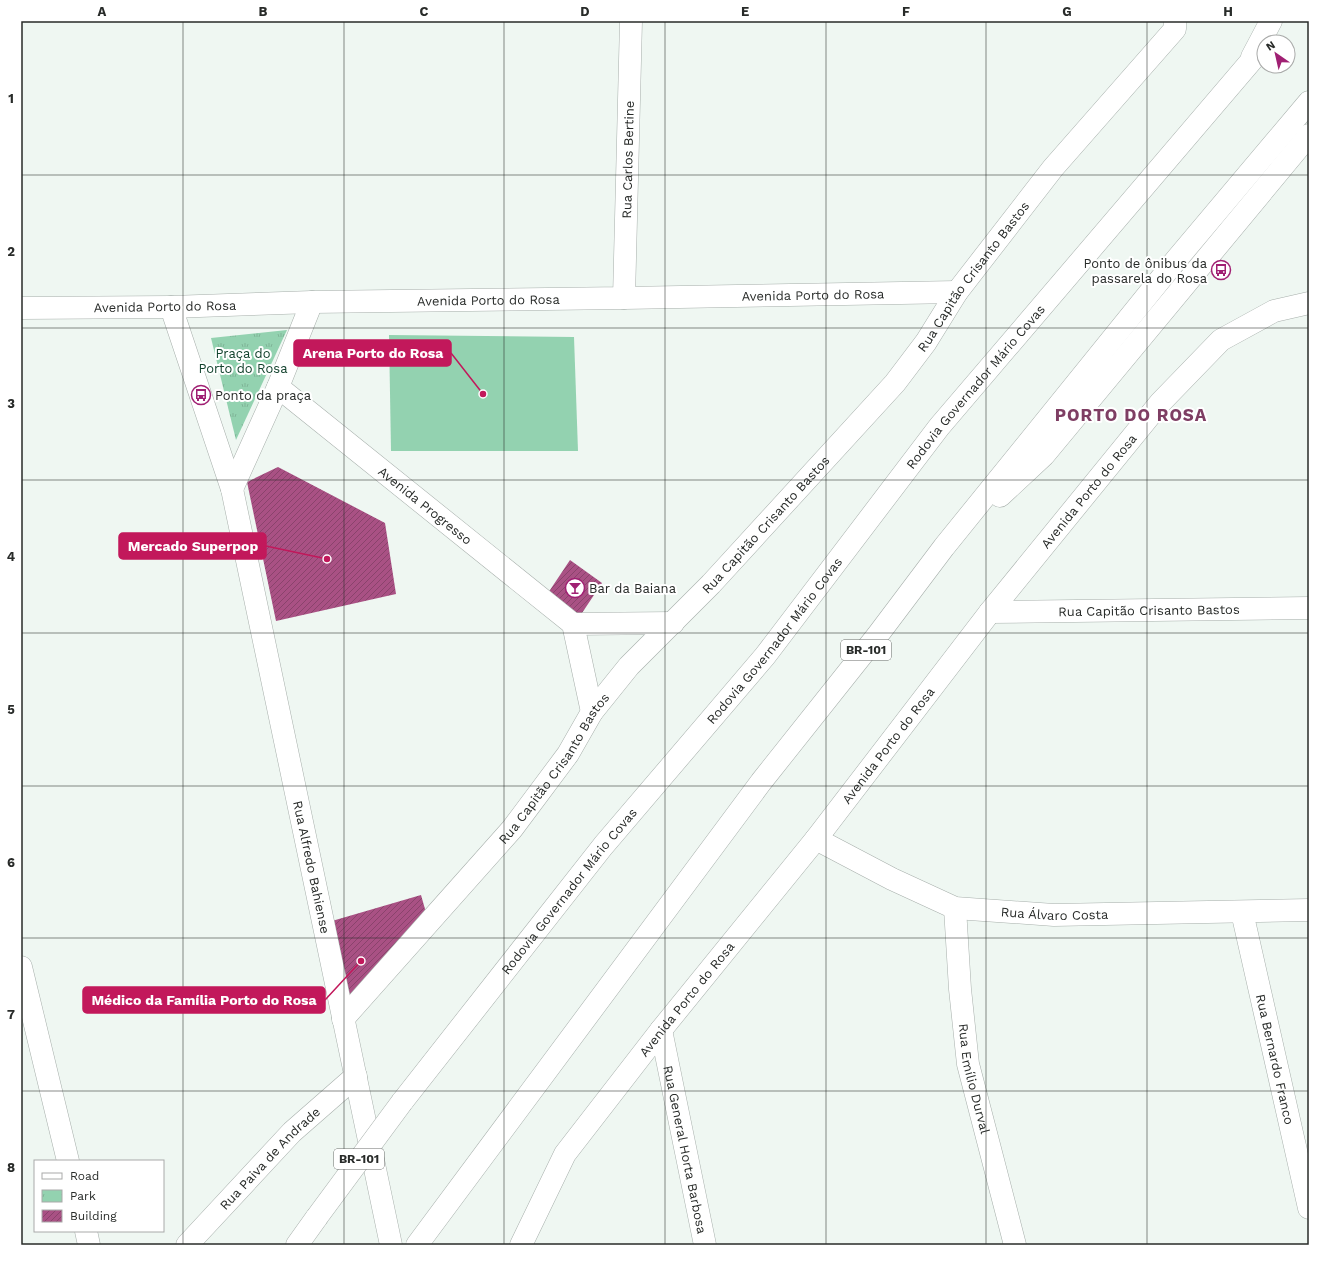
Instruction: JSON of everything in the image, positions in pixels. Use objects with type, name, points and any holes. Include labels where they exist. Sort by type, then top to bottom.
[{"type":"main road","name":"Rua Carlos Bertine","points":[[624,298],[631,21]]},
{"type":"main road","name":"Rua Capitão Crisanto Bastos","points":[[343,1019],[512,829],[568,754],[592,712],[629,666],[711,584],[895,383],[926,342],[957,292],[1061,158],[1175,29],[1175,21]]},
{"type":"main road","points":[[1249,64],[1271,21]]},
{"type":"main road","points":[[1274,34],[1285,21]]},
{"type":"main road","name":"Rodovia Governador Mário Covas","points":[[297,1245],[402,1102],[603,846],[765,656],[939,427],[1256,56]]},
{"type":"main road","name":"BR-101","points":[[417,1245],[442,1214],[761,782],[877,636],[944,547],[1176,260],[1309,102]]},
{"type":"main road","points":[[944,547],[1044,455],[1309,135]]},
{"type":"main road","name":"Avenida Porto do Rosa","points":[[21,308],[171,307],[312,302],[957,292]]},
{"type":"main road","points":[[232,489],[278,387],[312,302]]},
{"type":"main road","name":"Avenida Porto do Rosa","points":[[521,1245],[565,1154],[660,1030],[816,839],[990,612],[1160,404],[1221,340],[1274,311],[1309,303]]},
{"type":"main road","name":"Rua Alfredo Bahiense","points":[[171,307],[232,489],[391,1245]]},
{"type":"main road","name":"Avenida Progresso","points":[[278,387],[573,624]]},
{"type":"main road","name":"Rua Capitão Crisanto Bastos","points":[[990,612],[1309,608]]},
{"type":"main road","points":[[592,712],[573,624],[673,623]]},
{"type":"main road","name":"Rua Álvaro Costa","points":[[816,839],[892,879],[955,908],[1054,916],[1309,910]]},
{"type":"main road","name":"Rua Emílio Durval","points":[[955,908],[960,989],[968,1064],[1015,1245]]},
{"type":"main road","name":"Rua Bernardo Franco","points":[[1242,912],[1309,1208]]},
{"type":"main road","points":[[21,967],[68,1160]]},
{"type":"main road","name":"Rua General Horta Barbosa","points":[[660,1030],[705,1245]]},
{"type":"main road","name":"Rua Paiva de Andrade","points":[[187,1245],[292,1132],[356,1076]]},
{"type":"main road","points":[[86,1232],[89,1245]]},
{"type":"green space","name":"Praça do Porto do Rosa","points":[[287,330],[236,440],[211,338]]},
{"type":"green space","points":[[389,335],[574,337],[578,451],[391,451]]},
{"type":"building","points":[[278,467],[385,523],[396,594],[276,621],[247,482]]},
{"type":"building","name":"Bar da Baiana","points":[[570,560],[602,583],[580,616],[548,593]]},
{"type":"building","points":[[421,895],[427,916],[345,1002],[332,921]]},
{"type":"place","name":"Ponto de ônibus da passarela do Rosa","points":[[1221,270]]},
{"type":"place","name":"Arena Porto do Rosa","points":[[483,394]]},
{"type":"place","name":"Ponto da praça","points":[[201,395]]},
{"type":"place","name":"Mercado Superpop","points":[[327,559]]},
{"type":"place","name":"Bar da Baiana","points":[[575,588]]},
{"type":"place","name":"Médico da Família Porto do Rosa","points":[[361,961]]},
{"type":"district","name":"PORTO DO ROSA","points":[[1131,415]]}]
